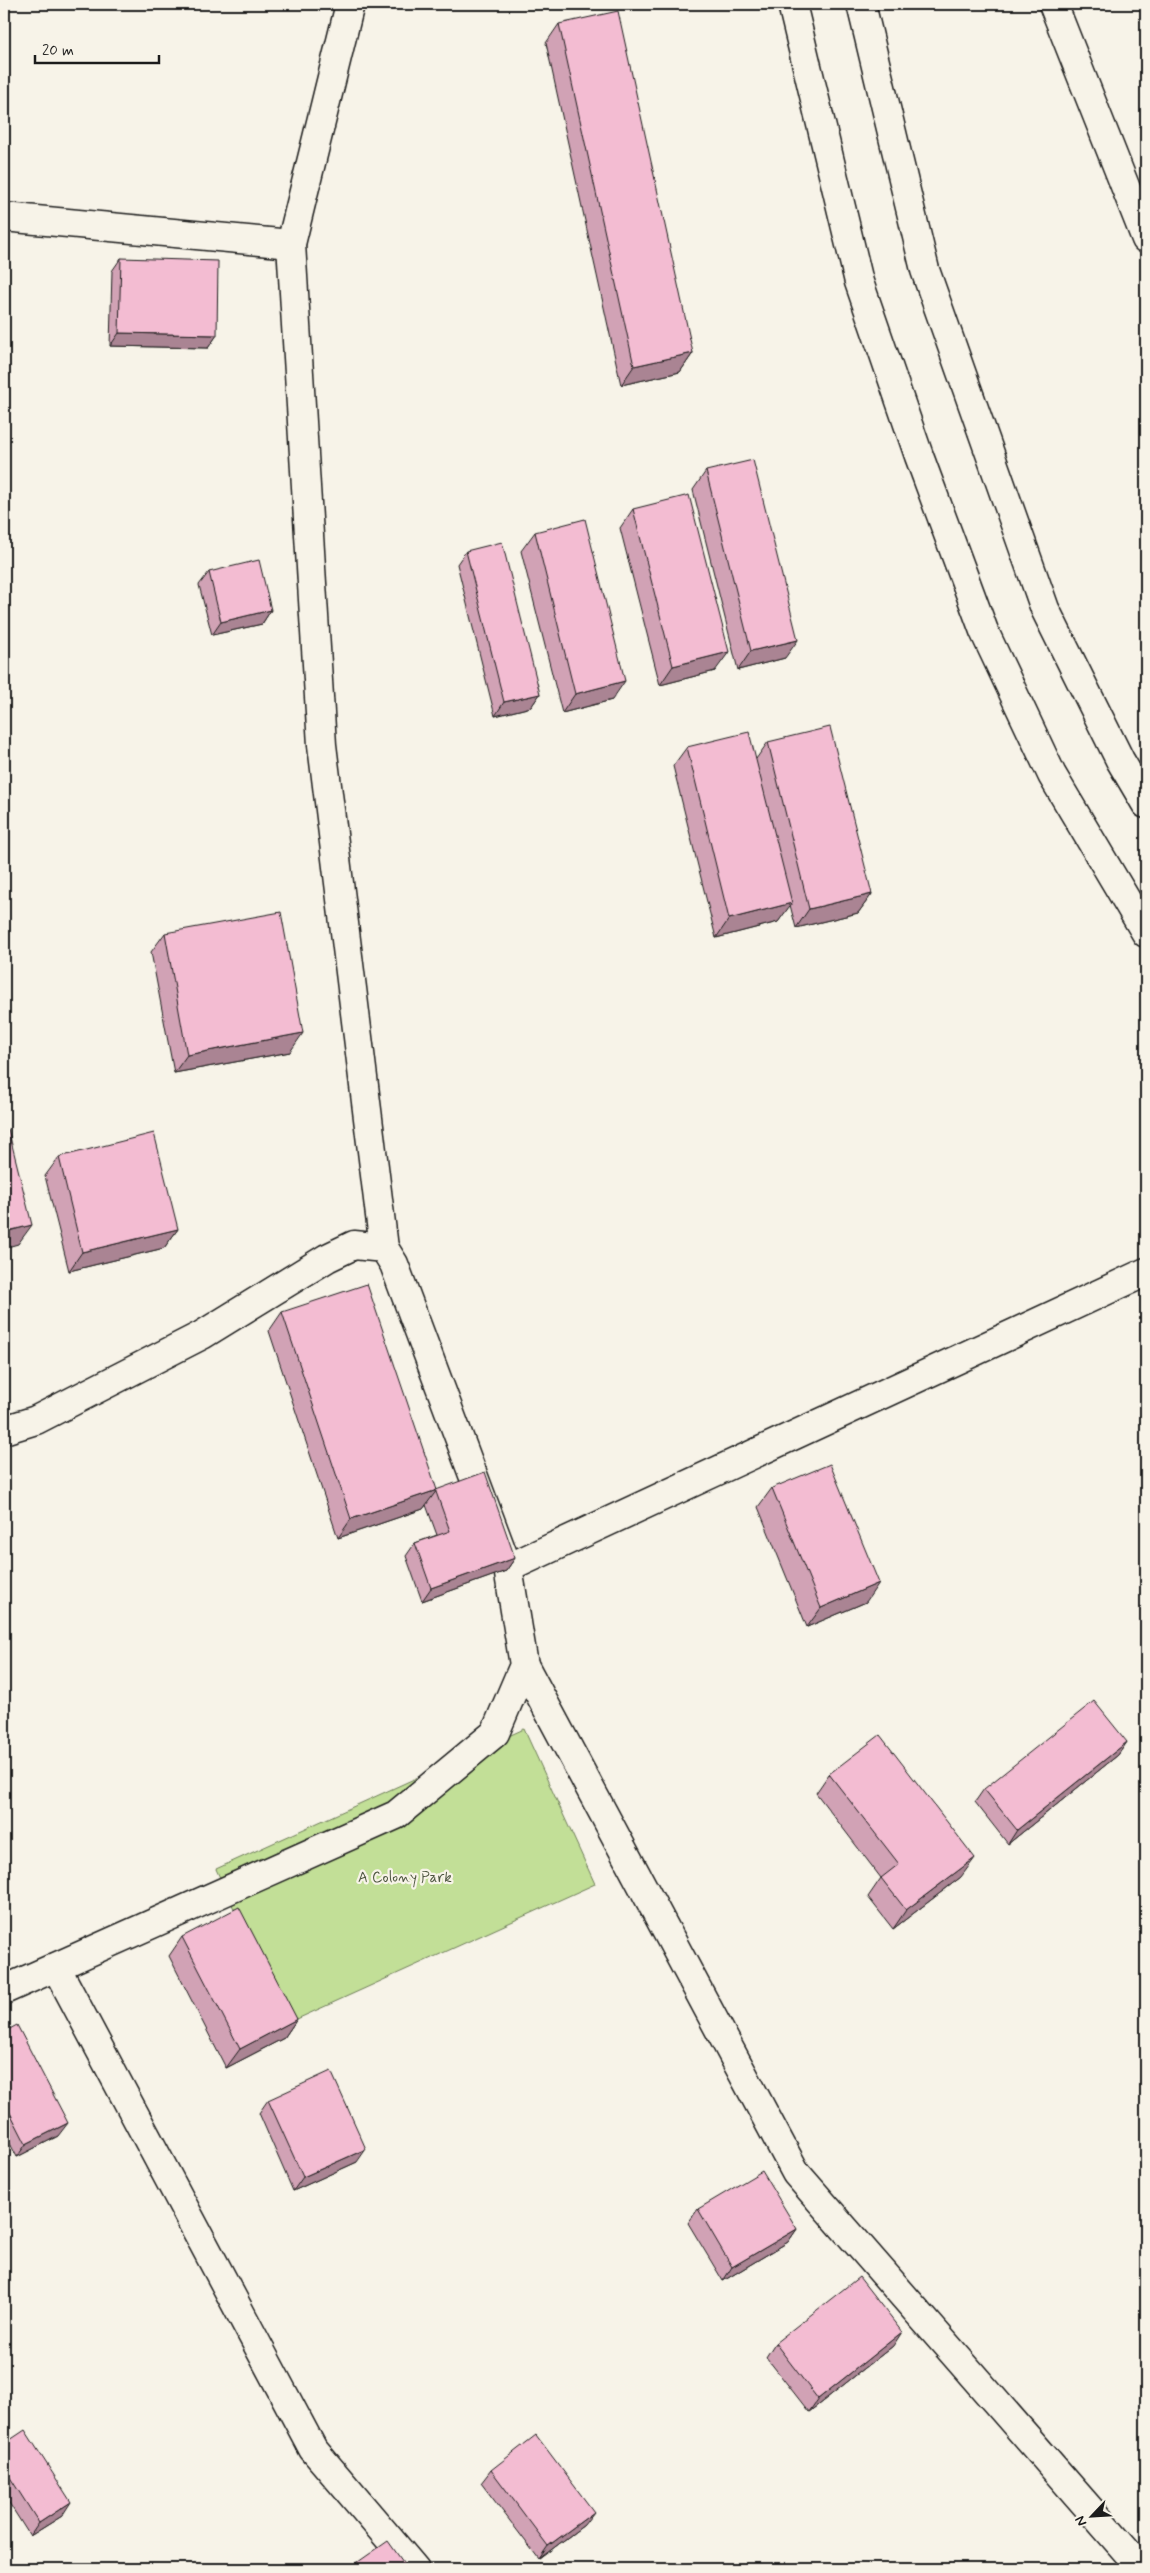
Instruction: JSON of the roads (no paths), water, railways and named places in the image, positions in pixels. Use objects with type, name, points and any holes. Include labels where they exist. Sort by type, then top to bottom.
[{"type":"main road","points":[[350,4],[291,244],[322,745],[384,1248],[394,1264],[508,1568],[524,1665],[796,2173],[1142,2569]]},
{"type":"main road","points":[[792,4],[859,282],[981,622],[1052,775],[1146,933]]},
{"type":"main road","points":[[861,4],[925,270],[1045,609],[1120,760],[1146,804]]},
{"type":"main road","points":[[1053,4],[1146,239]]},
{"type":"main road","points":[[4,217],[291,244]]},
{"type":"main road","points":[[4,1430],[36,1420],[202,1335],[328,1258],[354,1246],[384,1248]]},
{"type":"main road","points":[[508,1568],[1146,1272]]},
{"type":"main road","points":[[4,1990],[396,1815],[495,1734],[524,1665]]},
{"type":"main road","points":[[56,1967],[313,2449],[414,2569]]},
{"type":"park label","name":"A Colony Park","points":[[405,1877]]}]
